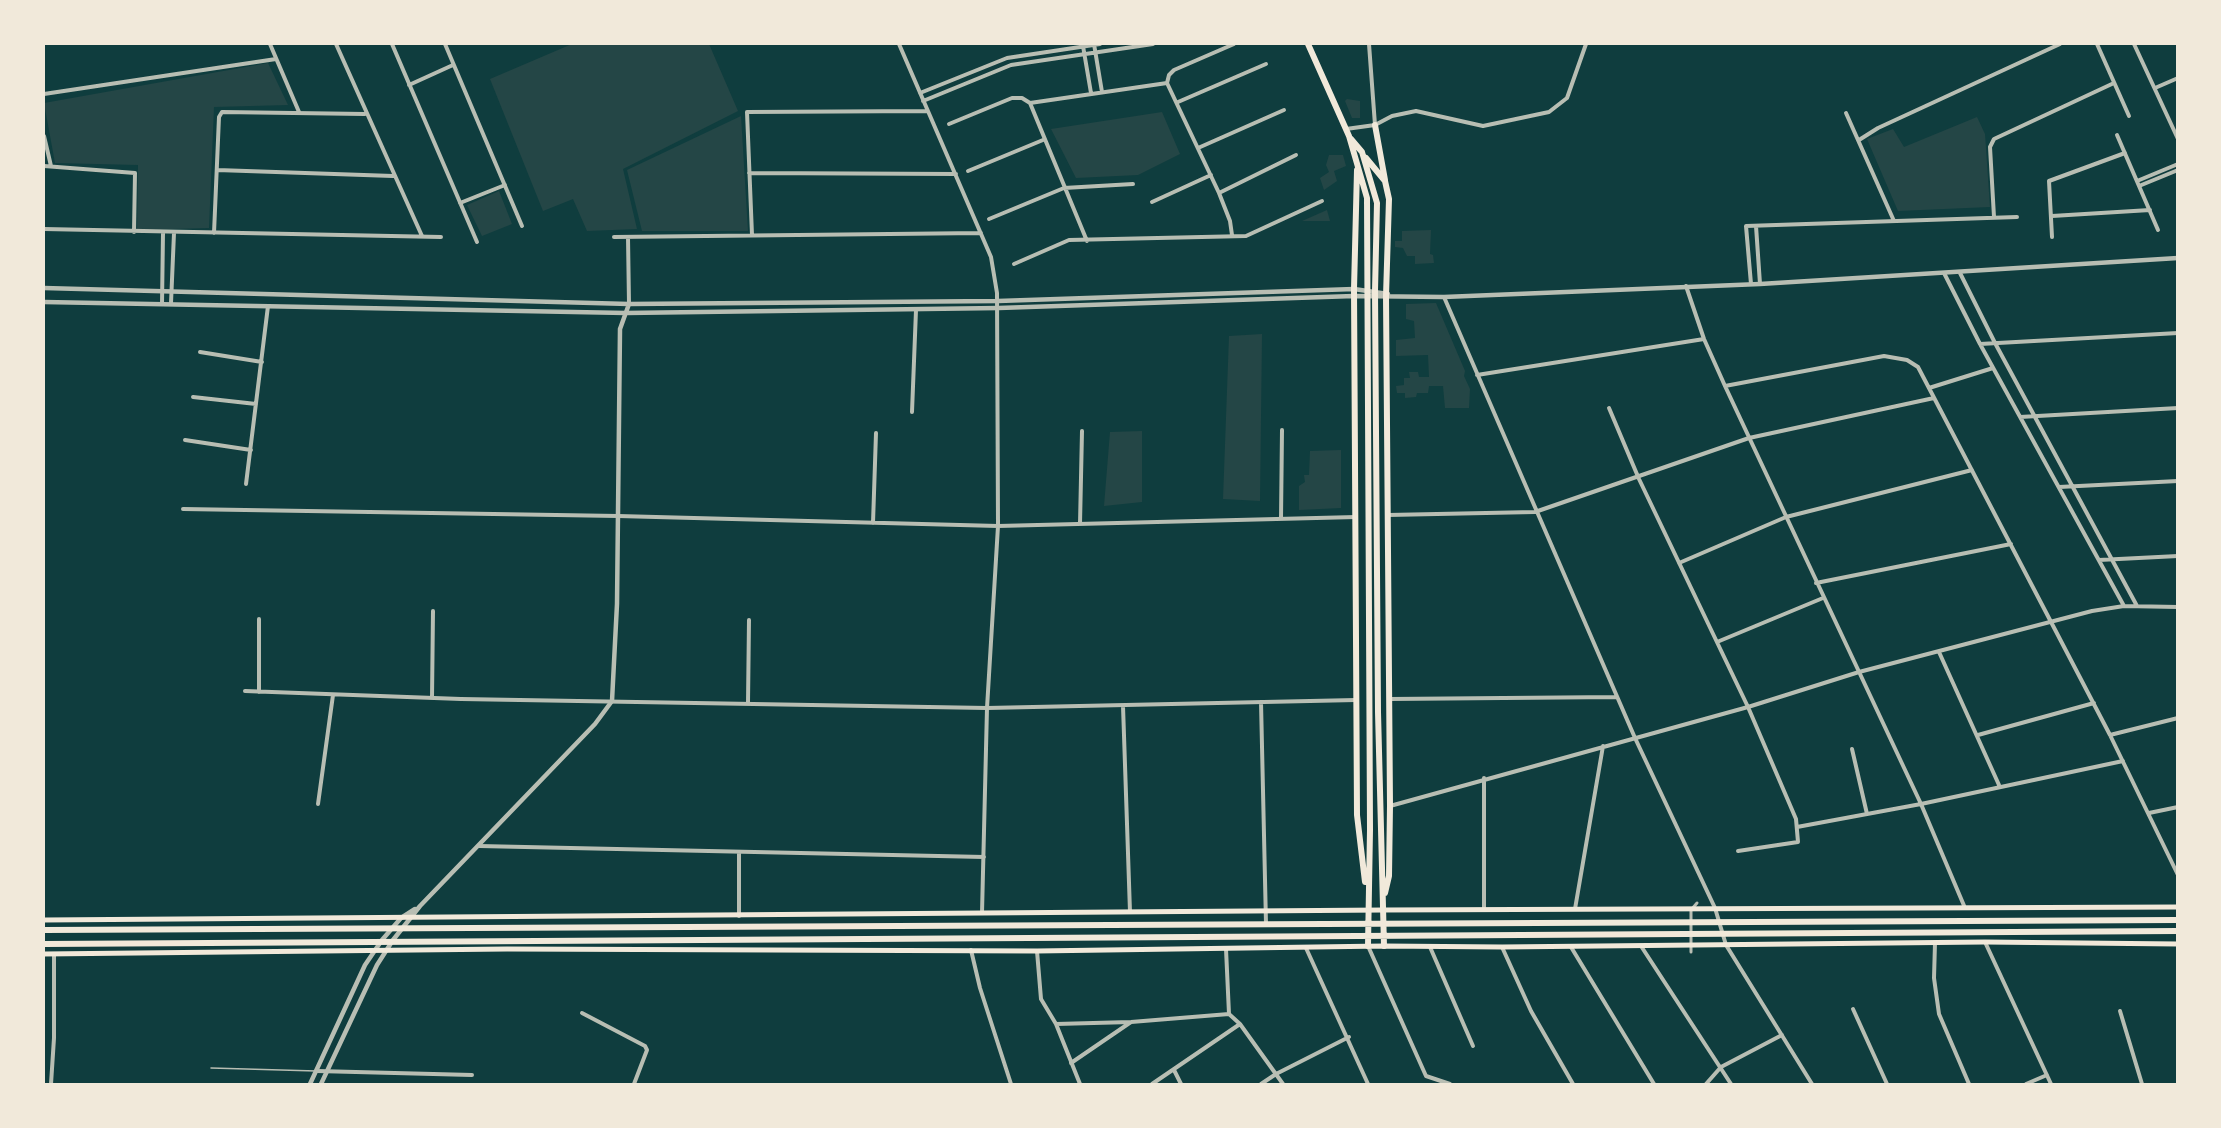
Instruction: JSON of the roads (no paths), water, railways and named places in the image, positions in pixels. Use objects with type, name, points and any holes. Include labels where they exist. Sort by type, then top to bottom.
[{"type":"main road","points":[[1308,44],[1345,129],[1385,181]]},
{"type":"main road","points":[[1375,125],[1389,200],[1386,295],[1390,806],[1389,876],[1384,896]]},
{"type":"main road","points":[[1349,136],[1367,198],[1371,294],[1384,946]]},
{"type":"main road","points":[[1362,152],[1377,202],[1371,294],[1370,830],[1367,891]]},
{"type":"main road","points":[[1357,166],[1354,293],[1357,815],[1367,891],[1368,946]]},
{"type":"main road","points":[[44,920],[1368,910],[2178,907]]},
{"type":"main road","points":[[900,915],[900,926]]},
{"type":"main road","points":[[44,930],[2178,920]]},
{"type":"main road","points":[[44,944],[382,940],[2178,931]]},
{"type":"main road","points":[[44,954],[507,949],[1037,951],[1368,946],[1502,947],[1985,942],[2178,944]]},
{"type":"street","points":[[270,44],[299,112]]},
{"type":"street","points":[[336,44],[365,114],[422,236]]},
{"type":"street","points":[[392,44],[477,242]]},
{"type":"street","points":[[445,44],[522,226]]},
{"type":"street","points":[[899,44],[994,265],[999,308],[998,526],[987,708],[982,914]]},
{"type":"street","points":[[920,93],[1007,58],[1101,44]]},
{"type":"street","points":[[923,101],[1011,65],[1153,44]]},
{"type":"street","points":[[1232,235],[1230,221],[1219,193],[1178,102],[1167,83],[1169,75],[1174,70],[1234,44]]},
{"type":"street","points":[[1369,44],[1375,125]]},
{"type":"street","points":[[1345,129],[1375,125],[1392,116],[1416,111],[1483,126],[1549,112],[1567,98],[1586,44]]},
{"type":"street","points":[[1859,140],[1878,128],[2060,44]]},
{"type":"street","points":[[2097,44],[2128,116]]},
{"type":"street","points":[[2134,44],[2178,139]]},
{"type":"street","points":[[1094,45],[1102,92]]},
{"type":"street","points":[[1083,46],[1091,93]]},
{"type":"street","points":[[44,94],[276,59]]},
{"type":"street","points":[[1178,102],[1266,63]]},
{"type":"street","points":[[409,85],[453,65]]},
{"type":"street","points":[[2155,88],[2178,78]]},
{"type":"street","points":[[1030,103],[1167,83]]},
{"type":"street","points":[[1994,217],[1990,147],[1994,138],[2114,83]]},
{"type":"street","points":[[949,124],[1012,98],[1022,98],[1030,103],[1043,140],[1087,241]]},
{"type":"street","points":[[1198,148],[1284,110]]},
{"type":"street","points":[[752,236],[747,112],[928,111]]},
{"type":"street","points":[[214,233],[219,117],[222,112],[365,114]]},
{"type":"street","points":[[1846,113],[1894,220]]},
{"type":"street","points":[[2116,135],[2158,230]]},
{"type":"street","points":[[44,136],[51,166]]},
{"type":"street","points":[[968,171],[1043,140]]},
{"type":"street","points":[[2052,237],[2049,181],[2125,153]]},
{"type":"street","points":[[1219,193],[1296,155]]},
{"type":"street","points":[[2137,181],[2178,164]]},
{"type":"street","points":[[44,166],[135,173],[134,232]]},
{"type":"street","points":[[217,170],[393,176]]},
{"type":"street","points":[[2139,186],[2178,170]]},
{"type":"street","points":[[748,173],[956,174]]},
{"type":"street","points":[[1152,202],[1211,175]]},
{"type":"street","points":[[989,219],[1064,188],[1133,184]]},
{"type":"street","points":[[460,202],[505,185]]},
{"type":"street","points":[[1014,264],[1070,240],[1246,236],[1322,201]]},
{"type":"street","points":[[2051,216],[2150,210]]},
{"type":"street","points":[[1751,284],[1746,226],[2017,217]]},
{"type":"street","points":[[1756,226],[1760,284]]},
{"type":"street","points":[[44,229],[441,237]]},
{"type":"street","points":[[162,304],[163,233]]},
{"type":"street","points":[[171,303],[174,233]]},
{"type":"street","points":[[614,237],[981,233]]},
{"type":"street","points":[[321,1084],[384,952],[393,940],[420,906],[595,724],[612,700],[618,516],[620,329],[629,304],[628,237]]},
{"type":"street","points":[[44,288],[629,304],[998,301],[1354,293],[1444,297],[1760,284],[2178,258]]},
{"type":"street","points":[[1944,273],[1992,368],[2124,606]]},
{"type":"street","points":[[1960,273],[1995,344],[2138,607]]},
{"type":"street","points":[[1686,286],[1704,339],[1725,386],[1921,804],[1965,908]]},
{"type":"street","points":[[44,302],[626,313],[999,308],[1354,293]]},
{"type":"street","points":[[1444,297],[1535,512],[1635,738],[1715,908],[1726,945],[1812,1084]]},
{"type":"street","points":[[246,484],[268,306]]},
{"type":"street","points":[[912,412],[916,310]]},
{"type":"street","points":[[1980,344],[2178,333]]},
{"type":"street","points":[[1477,375],[1704,339]]},
{"type":"street","points":[[200,352],[261,362]]},
{"type":"street","points":[[1725,386],[1884,356],[1907,360],[1918,367],[2094,703],[2178,874]]},
{"type":"street","points":[[1929,388],[1992,368]]},
{"type":"street","points":[[193,397],[256,404]]},
{"type":"street","points":[[1387,515],[1535,512],[1639,478],[1749,438],[1934,398]]},
{"type":"street","points":[[1609,408],[1639,478],[1748,707],[1796,819],[1798,842],[1738,852]]},
{"type":"street","points":[[2020,417],[2178,408]]},
{"type":"street","points":[[1281,519],[1282,430]]},
{"type":"street","points":[[1080,524],[1082,431]]},
{"type":"street","points":[[873,523],[876,433]]},
{"type":"street","points":[[185,440],[251,450]]},
{"type":"street","points":[[1679,562],[1786,518],[1972,470]]},
{"type":"street","points":[[2059,488],[2178,481]]},
{"type":"street","points":[[183,509],[618,516],[998,526],[1357,517]]},
{"type":"street","points":[[1816,583],[2011,544]]},
{"type":"street","points":[[2099,560],[2178,556]]},
{"type":"street","points":[[1717,642],[1823,598]]},
{"type":"street","points":[[1390,806],[1484,778],[1748,707],[1859,672],[2052,622],[2124,606],[2178,607]]},
{"type":"street","points":[[432,698],[433,611]]},
{"type":"street","points":[[259,619],[259,692]]},
{"type":"street","points":[[748,703],[749,620]]},
{"type":"street","points":[[1939,652],[2000,785]]},
{"type":"street","points":[[245,691],[432,698],[987,708],[1356,700]]},
{"type":"street","points":[[318,804],[333,695]]},
{"type":"street","points":[[1388,699],[1617,697]]},
{"type":"street","points":[[1261,702],[1266,924]]},
{"type":"street","points":[[1978,735],[2094,703]]},
{"type":"street","points":[[1124,706],[1130,913]]},
{"type":"street","points":[[2110,735],[2178,718]]},
{"type":"street","points":[[1575,909],[1603,746]]},
{"type":"street","points":[[1852,749],[1867,814]]},
{"type":"street","points":[[1797,827],[1921,804],[2000,785],[2123,761]]},
{"type":"street","points":[[1484,778],[1484,910]]},
{"type":"street","points":[[2149,813],[2178,807]]},
{"type":"street","points":[[478,846],[984,857]]},
{"type":"street","points":[[739,852],[739,916]]},
{"type":"street","points":[[1691,952],[1691,910],[1697,903]]},
{"type":"street","points":[[310,1084],[374,952],[401,918],[420,906]]},
{"type":"street","points":[[1985,942],[2051,1084]]},
{"type":"street","points":[[1935,943],[1934,978],[1939,1014],[1969,1084]]},
{"type":"street","points":[[1368,946],[1426,1076],[1450,1084]]},
{"type":"street","points":[[1429,946],[1473,1046]]},
{"type":"street","points":[[1571,946],[1654,1084]]},
{"type":"street","points":[[1641,946],[1731,1084]]},
{"type":"street","points":[[1502,947],[1531,1011],[1573,1084]]},
{"type":"street","points":[[1306,948],[1349,1037],[1368,1084]]},
{"type":"street","points":[[1226,949],[1229,1014],[1240,1024],[1283,1084]]},
{"type":"street","points":[[971,950],[980,988],[1011,1084]]},
{"type":"street","points":[[1037,951],[1041,999],[1056,1024],[1080,1084]]},
{"type":"street","points":[[51,1084],[54,954]]},
{"type":"street","points":[[1853,1009],[1887,1084]]},
{"type":"street","points":[[2120,1011],[2142,1084]]},
{"type":"street","points":[[582,1013],[645,1046],[647,1050],[634,1084]]},
{"type":"street","points":[[1056,1024],[1131,1022],[1229,1014]]},
{"type":"street","points":[[1071,1063],[1131,1022]]},
{"type":"street","points":[[1152,1084],[1240,1024]]},
{"type":"street","points":[[1706,1084],[1721,1067],[1782,1035]]},
{"type":"street","points":[[1261,1084],[1349,1037]]},
{"type":"street","points":[[1174,1070],[1181,1084]]},
{"type":"street","points":[[316,1071],[472,1075]]},
{"type":"street","points":[[2026,1084],[2048,1075]]},
{"type":"lane","points":[[211,1068],[316,1071]]}]
